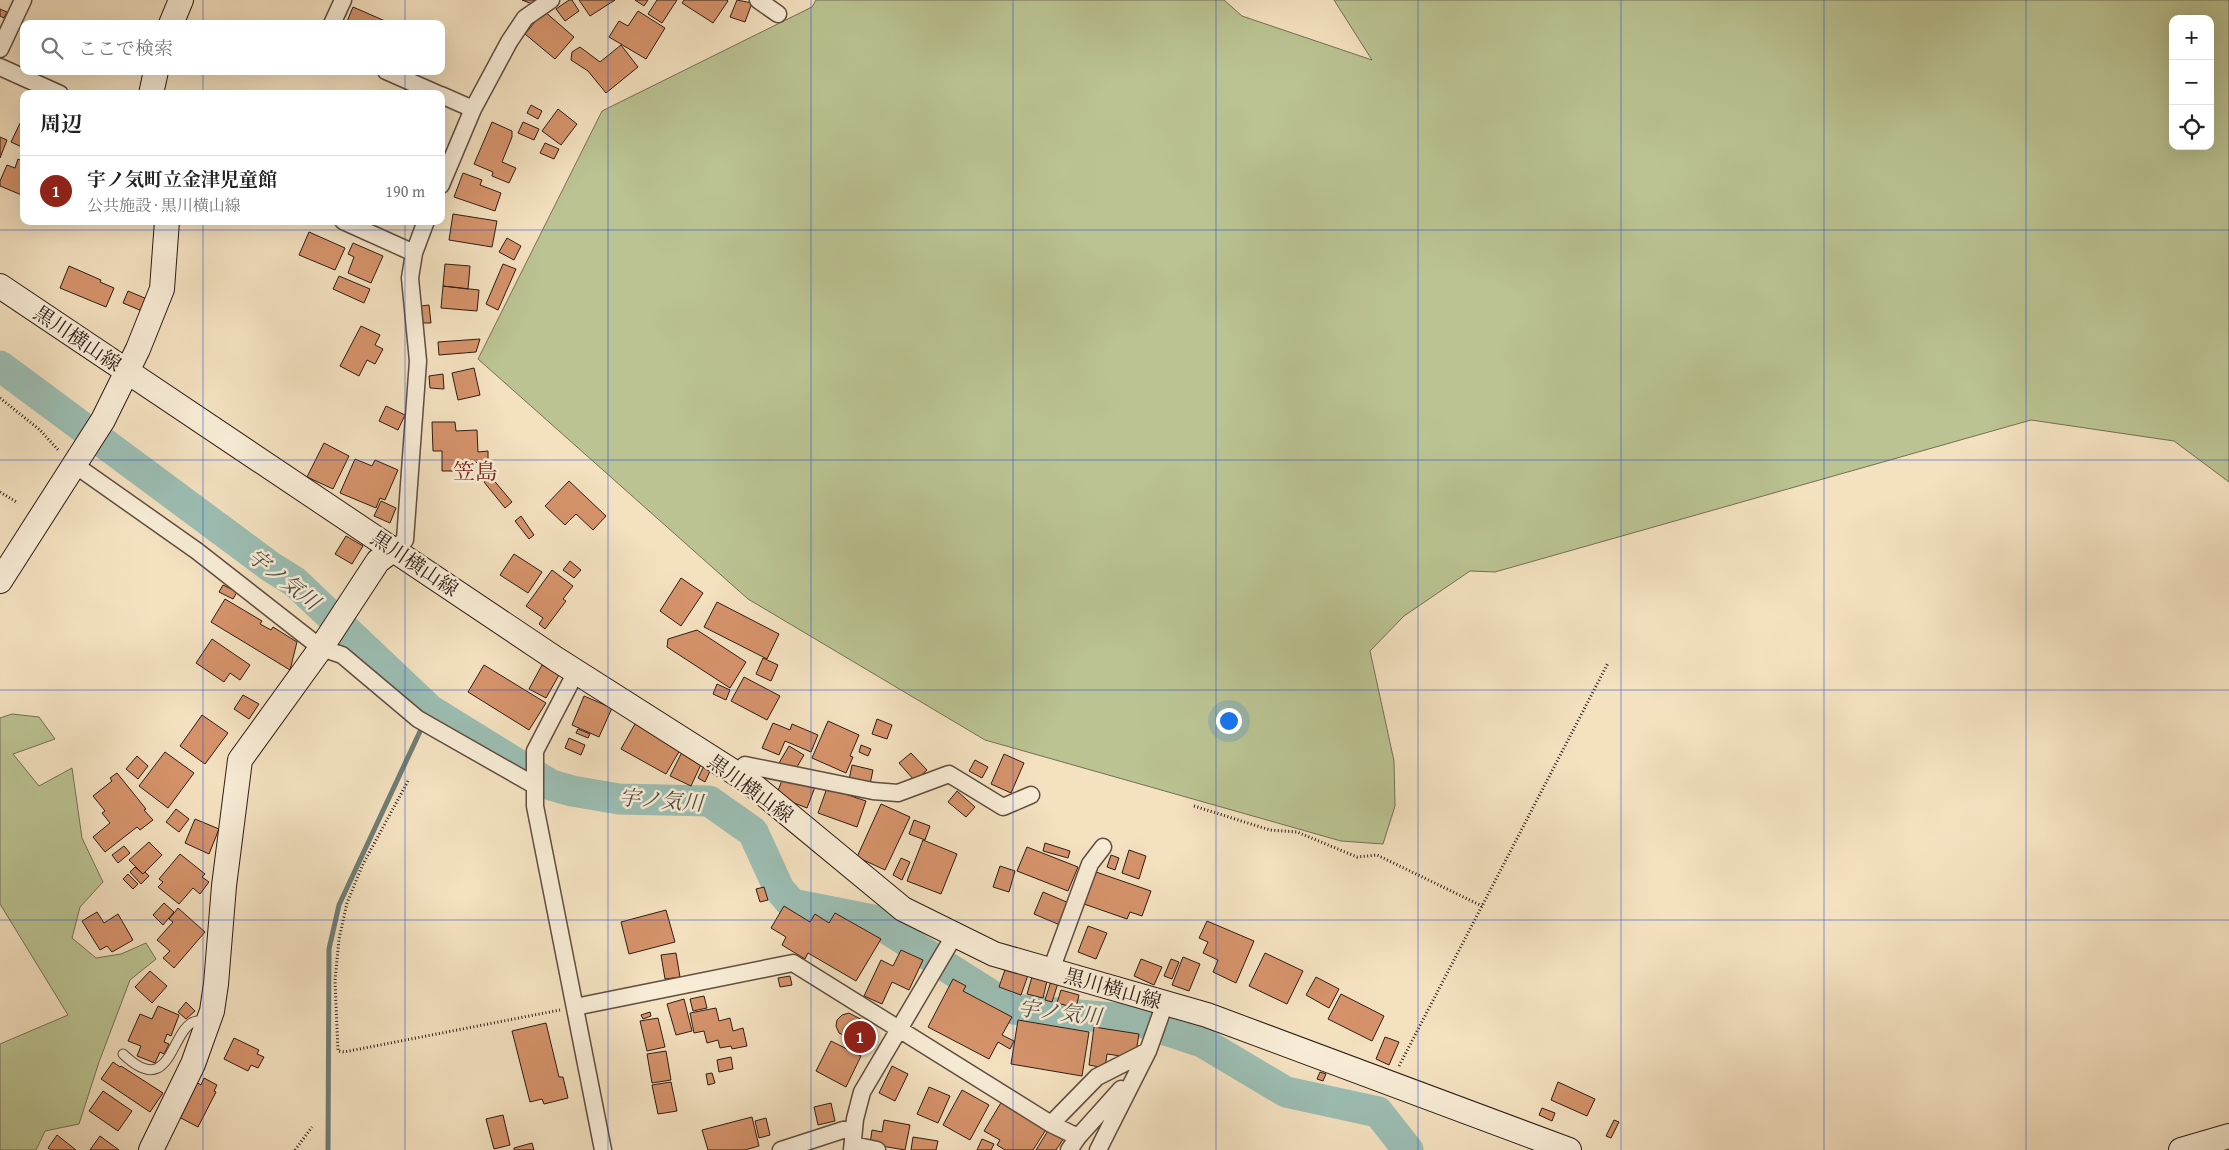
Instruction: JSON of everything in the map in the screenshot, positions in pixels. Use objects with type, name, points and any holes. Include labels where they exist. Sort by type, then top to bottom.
[{"type":"main road","points":[[173,20],[181,0]]},
{"type":"main road","points":[[153,90],[155,75]]},
{"type":"main road","points":[[0,581],[103,420],[127,372],[162,289],[167,225]]},
{"type":"main road","name":"黒川横山線","points":[[0,286],[576,672],[748,781],[903,909],[949,943],[1051,970],[1163,1008],[1207,1015],[1569,1150]]},
{"type":"main road","points":[[151,1150],[193,1064],[212,1011],[224,886],[240,760],[326,641],[378,561],[394,549]]},
{"type":"main road","points":[[2181,1150],[2229,1136]]},
{"type":"street","points":[[0,49],[23,0]]},
{"type":"street","points":[[334,20],[343,0]]},
{"type":"street","points":[[445,176],[473,109],[509,42],[525,18],[551,0]]},
{"type":"street","points":[[758,0],[778,14]]},
{"type":"street","points":[[0,67],[51,90]]},
{"type":"street","points":[[395,75],[431,90]]},
{"type":"street","points":[[445,96],[473,109]]},
{"type":"street","points":[[352,225],[414,253]]},
{"type":"street","points":[[394,549],[405,540],[418,361],[410,278],[414,253],[424,225]]},
{"type":"street","points":[[69,474],[197,551],[326,641],[423,721],[534,783]]},
{"type":"street","points":[[576,672],[535,751],[535,806],[604,1150]]},
{"type":"street","points":[[736,773],[745,765],[873,791],[898,792],[949,774],[1003,806],[1032,795]]},
{"type":"street","points":[[1051,970],[1090,864],[1103,847]]},
{"type":"street","points":[[853,1141],[862,1092],[949,943]]},
{"type":"street","points":[[575,1007],[792,963],[1051,1124],[1074,1143],[1137,1071]]},
{"type":"street","points":[[1098,1150],[1148,1052],[1163,1008]]},
{"type":"street","points":[[1051,1124],[1098,1077],[1148,1052]]},
{"type":"street","points":[[781,1150],[843,1130],[853,1141],[878,1150]]},
{"type":"lane","points":[[123,1054],[142,1068],[150,1070],[159,1066],[173,1051],[186,1028],[191,1022],[196,1021]]},
{"type":"path","points":[[0,398],[40,430],[57,450],[69,474]]},
{"type":"path","points":[[0,492],[18,503]]},
{"type":"path","points":[[1390,1083],[1608,663]]},
{"type":"path","points":[[408,781],[362,866],[347,903],[338,939],[335,980],[338,1051],[344,1052],[575,1007]]},
{"type":"path","points":[[1194,806],[1270,830],[1297,832],[1356,858],[1377,855],[1482,906]]},
{"type":"path","points":[[295,1150],[312,1127]]},
{"type":"green space","points":[[816,0],[1224,0],[1242,16],[1372,60],[1334,0],[2229,0],[2229,482],[2174,441],[2031,420],[1495,572],[1470,571],[1404,616],[1370,651],[1394,761],[1395,806],[1383,844],[1341,841],[985,740],[748,599],[478,359],[602,111],[812,7]]},
{"type":"green space","points":[[12,714],[39,717],[55,739],[13,754],[39,786],[72,768],[82,838],[103,882],[80,907],[72,938],[96,958],[121,954],[146,943],[156,959],[130,980],[99,1062],[79,1124],[45,1131],[36,1150],[0,1150],[0,1044],[68,1015],[0,904],[0,718]]},
{"type":"building","points":[[522,0],[534,0],[532,4]]},
{"type":"building","points":[[572,0],[579,11],[565,21],[556,9]]},
{"type":"building","points":[[579,0],[615,0],[590,16]]},
{"type":"building","points":[[635,0],[648,0],[644,6]]},
{"type":"building","points":[[657,0],[677,0],[662,23],[648,14]]},
{"type":"building","points":[[684,0],[728,1],[713,23],[682,3]]},
{"type":"building","points":[[737,0],[752,3],[745,22],[730,17]]},
{"type":"building","points":[[353,7],[383,20],[348,20]]},
{"type":"building","points":[[0,9],[7,12],[4,18],[0,16]]},
{"type":"building","points":[[544,11],[574,37],[555,59],[525,34]]},
{"type":"building","points":[[638,11],[665,28],[646,59],[609,37],[619,21],[628,26]]},
{"type":"building","points":[[621,45],[638,67],[606,93],[588,71],[571,60],[572,52],[580,47],[600,62]]},
{"type":"building","points":[[531,105],[542,111],[538,119],[527,113]]},
{"type":"building","points":[[558,109],[577,124],[561,145],[542,131]]},
{"type":"building","points":[[492,122],[512,131],[512,137],[502,162],[516,168],[509,183],[492,176],[493,172],[474,164]]},
{"type":"building","points":[[523,122],[539,129],[534,140],[518,133]]},
{"type":"building","points":[[20,123],[20,146],[11,142]]},
{"type":"building","points":[[0,137],[7,140],[0,158]]},
{"type":"building","points":[[545,143],[559,149],[554,159],[540,153]]},
{"type":"building","points":[[18,159],[20,160],[20,194],[0,186],[0,181],[7,165],[15,168]]},
{"type":"building","points":[[463,173],[482,180],[480,185],[501,193],[495,211],[454,197]]},
{"type":"building","points":[[453,214],[497,221],[492,247],[449,240]]},
{"type":"building","points":[[309,232],[345,248],[335,270],[299,255]]},
{"type":"building","points":[[507,238],[521,246],[514,260],[499,252]]},
{"type":"building","points":[[353,243],[383,256],[371,283],[348,273],[354,257],[348,254]]},
{"type":"building","points":[[445,264],[470,266],[468,289],[443,286]]},
{"type":"building","points":[[503,264],[516,269],[498,310],[486,304]]},
{"type":"building","points":[[69,266],[114,288],[106,307],[60,288]]},
{"type":"building","points":[[339,276],[370,289],[364,303],[333,289]]},
{"type":"building","points":[[443,286],[479,290],[477,311],[441,308]]},
{"type":"building","points":[[128,291],[147,299],[142,311],[123,303]]},
{"type":"building","points":[[429,305],[431,323],[423,323],[421,306]]},
{"type":"building","points":[[361,326],[380,335],[375,345],[383,349],[375,364],[367,360],[359,376],[340,366]]},
{"type":"building","points":[[480,339],[476,352],[439,355],[438,342]]},
{"type":"building","points":[[474,368],[480,395],[458,400],[452,373]]},
{"type":"building","points":[[443,374],[444,389],[430,388],[429,376]]},
{"type":"building","points":[[386,406],[405,415],[398,430],[379,421]]},
{"type":"building","points":[[432,422],[455,422],[456,431],[477,430],[478,452],[488,451],[488,462],[458,463],[459,471],[442,471],[442,451],[433,451]]},
{"type":"building","points":[[324,443],[349,456],[333,489],[307,477]]},
{"type":"building","points":[[355,459],[372,466],[375,460],[398,470],[385,500],[380,498],[376,508],[340,493]]},
{"type":"building","points":[[491,477],[512,502],[505,508],[484,482]]},
{"type":"building","points":[[569,481],[606,516],[593,530],[576,514],[565,525],[545,506]]},
{"type":"building","points":[[381,501],[396,508],[390,523],[374,516]]},
{"type":"building","points":[[521,516],[534,535],[529,539],[515,521]]},
{"type":"building","points":[[346,536],[363,546],[352,564],[335,554]]},
{"type":"building","points":[[514,554],[542,572],[528,593],[500,575]]},
{"type":"building","points":[[570,561],[581,570],[574,578],[563,570]]},
{"type":"building","points":[[552,570],[573,586],[563,599],[566,601],[545,629],[539,624],[543,618],[526,606]]},
{"type":"building","points":[[681,578],[703,593],[681,626],[660,611]]},
{"type":"building","points":[[223,585],[237,592],[233,599],[219,592]]},
{"type":"building","points":[[225,599],[262,621],[260,624],[271,630],[273,627],[297,642],[290,670],[211,622]]},
{"type":"building","points":[[717,602],[779,634],[767,659],[704,627]]},
{"type":"building","points":[[697,630],[746,662],[730,688],[667,647],[668,639]]},
{"type":"building","points":[[212,639],[250,665],[240,680],[230,673],[224,682],[196,663]]},
{"type":"building","points":[[763,658],[778,665],[771,681],[756,674]]},
{"type":"building","points":[[484,665],[546,703],[529,730],[468,692]]},
{"type":"building","points":[[542,665],[559,675],[546,698],[529,689]]},
{"type":"building","points":[[744,677],[780,696],[767,720],[731,701]]},
{"type":"building","points":[[717,684],[730,690],[726,700],[713,694]]},
{"type":"building","points":[[243,695],[259,704],[249,719],[234,709]]},
{"type":"building","points":[[584,696],[612,708],[599,737],[572,725]]},
{"type":"building","points":[[202,715],[228,733],[205,764],[180,746]]},
{"type":"building","points":[[877,719],[892,725],[887,739],[872,734]]},
{"type":"building","points":[[828,721],[859,735],[850,756],[853,757],[846,773],[812,758]]},
{"type":"building","points":[[773,723],[790,730],[792,724],[818,735],[811,752],[785,741],[779,755],[762,748]]},
{"type":"building","points":[[635,724],[680,750],[666,774],[621,749]]},
{"type":"building","points":[[578,729],[590,734],[588,738],[576,733]]},
{"type":"building","points":[[569,738],[585,745],[581,755],[565,748]]},
{"type":"building","points":[[861,745],[871,749],[868,756],[859,752]]},
{"type":"building","points":[[789,746],[804,755],[794,772],[779,763]]},
{"type":"building","points":[[684,748],[704,758],[691,786],[670,776]]},
{"type":"building","points":[[165,752],[194,773],[168,808],[139,786]]},
{"type":"building","points":[[911,753],[927,770],[915,781],[899,763]]},
{"type":"building","points":[[1004,754],[1024,763],[1011,793],[991,784]]},
{"type":"building","points":[[137,756],[148,766],[138,779],[126,769]]},
{"type":"building","points":[[975,760],[988,767],[982,778],[969,771]]},
{"type":"building","points":[[852,765],[873,770],[870,784],[849,780]]},
{"type":"building","points":[[704,766],[711,769],[705,782],[698,778]]},
{"type":"building","points":[[117,773],[153,820],[140,830],[137,827],[105,852],[93,837],[110,823],[102,813],[105,811],[93,796],[112,781],[110,778]]},
{"type":"building","points":[[784,775],[815,787],[807,808],[776,796]]},
{"type":"building","points":[[827,788],[866,801],[857,827],[818,813]]},
{"type":"building","points":[[957,791],[975,807],[966,817],[948,802]]},
{"type":"building","points":[[881,804],[910,817],[885,870],[857,857]]},
{"type":"building","points":[[176,809],[189,819],[179,832],[166,822]]},
{"type":"building","points":[[195,819],[219,829],[209,854],[185,843]]},
{"type":"building","points":[[914,820],[930,826],[925,840],[909,834]]},
{"type":"building","points":[[923,840],[957,854],[941,894],[907,881]]},
{"type":"building","points":[[149,842],[162,855],[143,874],[129,860]]},
{"type":"building","points":[[1045,843],[1070,851],[1068,858],[1043,851]]},
{"type":"building","points":[[124,846],[130,853],[118,863],[112,855]]},
{"type":"building","points":[[1027,847],[1078,867],[1068,891],[1017,871]]},
{"type":"building","points":[[1129,850],[1146,856],[1139,879],[1122,873]]},
{"type":"building","points":[[180,854],[205,874],[202,877],[209,882],[200,894],[193,888],[179,904],[158,887],[163,882],[159,879]]},
{"type":"building","points":[[1111,855],[1119,858],[1115,870],[1107,867]]},
{"type":"building","points":[[901,858],[910,862],[902,880],[893,875]]},
{"type":"building","points":[[1000,866],[1015,871],[1009,892],[993,887]]},
{"type":"building","points":[[135,867],[143,874],[145,872],[149,876],[141,884],[130,872]]},
{"type":"building","points":[[1096,872],[1151,891],[1142,916],[1130,912],[1127,919],[1084,904]]},
{"type":"building","points":[[128,874],[138,884],[133,889],[123,879]]},
{"type":"building","points":[[764,887],[768,900],[760,902],[756,889]]},
{"type":"building","points":[[1043,892],[1069,903],[1060,925],[1034,914]]},
{"type":"building","points":[[164,903],[174,912],[163,925],[153,915]]},
{"type":"building","points":[[784,906],[810,922],[815,914],[829,923],[835,913],[881,939],[856,981],[808,953],[805,959],[782,945],[786,937],[771,928]]},
{"type":"building","points":[[178,908],[205,932],[174,968],[163,958],[170,951],[157,940],[173,922],[169,919]]},
{"type":"building","points":[[666,910],[675,942],[629,954],[621,922]]},
{"type":"building","points":[[97,912],[104,923],[118,914],[133,940],[112,952],[107,946],[100,950],[82,921]]},
{"type":"building","points":[[1207,921],[1254,941],[1236,983],[1213,972],[1218,960],[1203,953],[1208,942],[1199,938]]},
{"type":"building","points":[[1088,926],[1107,933],[1096,959],[1078,952]]},
{"type":"building","points":[[901,950],[923,960],[909,990],[892,982],[882,1004],[864,996],[881,960],[893,966]]},
{"type":"building","points":[[676,953],[680,977],[665,979],[661,955]]},
{"type":"building","points":[[1265,953],[1303,971],[1287,1004],[1249,986]]},
{"type":"building","points":[[1183,957],[1200,964],[1189,991],[1172,985]]},
{"type":"building","points":[[1141,959],[1162,967],[1154,985],[1134,976]]},
{"type":"building","points":[[1171,959],[1179,962],[1172,979],[1164,976]]},
{"type":"building","points":[[1006,967],[1028,975],[1021,995],[999,987]]},
{"type":"building","points":[[150,971],[167,986],[152,1003],[135,987]]},
{"type":"building","points":[[790,976],[792,985],[780,987],[778,978]]},
{"type":"building","points":[[1032,977],[1047,981],[1043,998],[1027,994]]},
{"type":"building","points":[[1316,977],[1339,989],[1329,1008],[1306,995]]},
{"type":"building","points":[[953,979],[966,986],[963,991],[1012,1017],[1002,1035],[1014,1041],[1010,1049],[998,1042],[989,1059],[928,1027]]},
{"type":"building","points":[[1051,981],[1058,983],[1052,1002],[1045,1000]]},
{"type":"building","points":[[1061,990],[1079,995],[1076,1008],[1057,1003]]},
{"type":"building","points":[[1341,994],[1384,1016],[1372,1041],[1328,1019]]},
{"type":"building","points":[[704,996],[707,1008],[693,1011],[690,999]]},
{"type":"building","points":[[684,999],[692,1031],[676,1035],[667,1004]]},
{"type":"building","points":[[186,1002],[195,1011],[186,1019],[178,1012]]},
{"type":"building","points":[[158,1006],[179,1015],[171,1036],[167,1034],[164,1042],[169,1044],[164,1054],[160,1052],[155,1063],[137,1056],[141,1046],[128,1041],[140,1014],[152,1019]]},
{"type":"building","points":[[716,1008],[719,1021],[730,1018],[733,1031],[743,1028],[747,1046],[732,1049],[731,1046],[720,1048],[718,1040],[707,1043],[704,1031],[694,1033],[690,1013]]},
{"type":"building","points":[[650,1012],[651,1016],[643,1019],[641,1015]]},
{"type":"building","points":[[849,1013],[872,1025],[875,1036],[870,1042],[863,1044],[839,1033],[836,1026],[837,1020],[842,1015]]},
{"type":"building","points":[[658,1018],[665,1047],[647,1051],[640,1021]]},
{"type":"building","points":[[1018,1020],[1089,1032],[1082,1076],[1011,1064]]},
{"type":"building","points":[[546,1023],[559,1077],[563,1077],[568,1098],[544,1104],[542,1099],[530,1102],[512,1031]]},
{"type":"building","points":[[1094,1027],[1139,1034],[1135,1058],[1107,1054],[1105,1068],[1089,1065]]},
{"type":"building","points":[[1385,1037],[1399,1042],[1389,1065],[1376,1059]]},
{"type":"building","points":[[234,1038],[259,1050],[257,1054],[264,1057],[258,1068],[251,1065],[248,1071],[224,1059]]},
{"type":"building","points":[[831,1041],[861,1056],[846,1087],[816,1071]]},
{"type":"building","points":[[666,1051],[671,1080],[652,1083],[647,1054]]},
{"type":"building","points":[[731,1057],[733,1069],[719,1072],[717,1060]]},
{"type":"building","points":[[113,1062],[163,1093],[150,1112],[101,1079]]},
{"type":"building","points":[[892,1066],[908,1074],[895,1101],[879,1093]]},
{"type":"building","points":[[1320,1072],[1326,1074],[1323,1081],[1317,1079]]},
{"type":"building","points":[[712,1073],[715,1083],[708,1085],[706,1074]]},
{"type":"building","points":[[204,1078],[217,1085],[214,1091],[216,1092],[198,1127],[179,1117],[196,1082],[201,1085]]},
{"type":"building","points":[[671,1082],[677,1111],[658,1114],[652,1085]]},
{"type":"building","points":[[1558,1082],[1595,1099],[1587,1116],[1551,1100]]},
{"type":"building","points":[[929,1087],[950,1096],[938,1123],[917,1114]]},
{"type":"building","points":[[962,1090],[989,1105],[970,1140],[943,1125]]},
{"type":"building","points":[[103,1091],[132,1111],[118,1131],[89,1111]]},
{"type":"building","points":[[1002,1101],[1047,1128],[1033,1150],[1005,1150],[997,1145],[1000,1140],[984,1131]]},
{"type":"building","points":[[831,1103],[835,1121],[818,1125],[814,1107]]},
{"type":"building","points":[[1542,1108],[1555,1113],[1552,1121],[1539,1115]]},
{"type":"building","points":[[503,1115],[510,1145],[494,1149],[486,1119]]},
{"type":"building","points":[[752,1117],[759,1146],[745,1150],[708,1150],[702,1130]]},
{"type":"building","points":[[766,1118],[770,1135],[759,1138],[755,1121]]},
{"type":"building","points":[[884,1120],[910,1125],[905,1150],[870,1144],[872,1130],[882,1132]]},
{"type":"building","points":[[1614,1120],[1619,1122],[1611,1138],[1606,1136]]},
{"type":"building","points":[[1049,1129],[1064,1138],[1056,1150],[1036,1150]]},
{"type":"building","points":[[57,1135],[76,1150],[51,1150],[48,1148]]},
{"type":"building","points":[[100,1136],[119,1150],[90,1150]]},
{"type":"building","points":[[913,1137],[938,1141],[936,1150],[911,1150]]},
{"type":"building","points":[[982,1139],[994,1144],[991,1150],[977,1150]]},
{"type":"building","points":[[532,1143],[534,1150],[514,1150],[514,1148]]},
{"type":"waterway","name":"宇ノ気川","points":[[0,366],[271,567],[295,582],[430,710],[551,785],[572,791],[619,799],[709,801],[753,832],[779,889],[792,904],[873,920],[1013,1009],[1135,1020],[1202,1042],[1286,1092],[1378,1112],[1408,1150]]},
{"type":"waterway","points":[[328,1150],[329,949],[339,905],[430,710]]},
{"type":"place","name":"宇ノ気町立金津児童館","points":[[860,1037]]},
{"type":"district","name":"笠島","points":[[475,471]]}]
